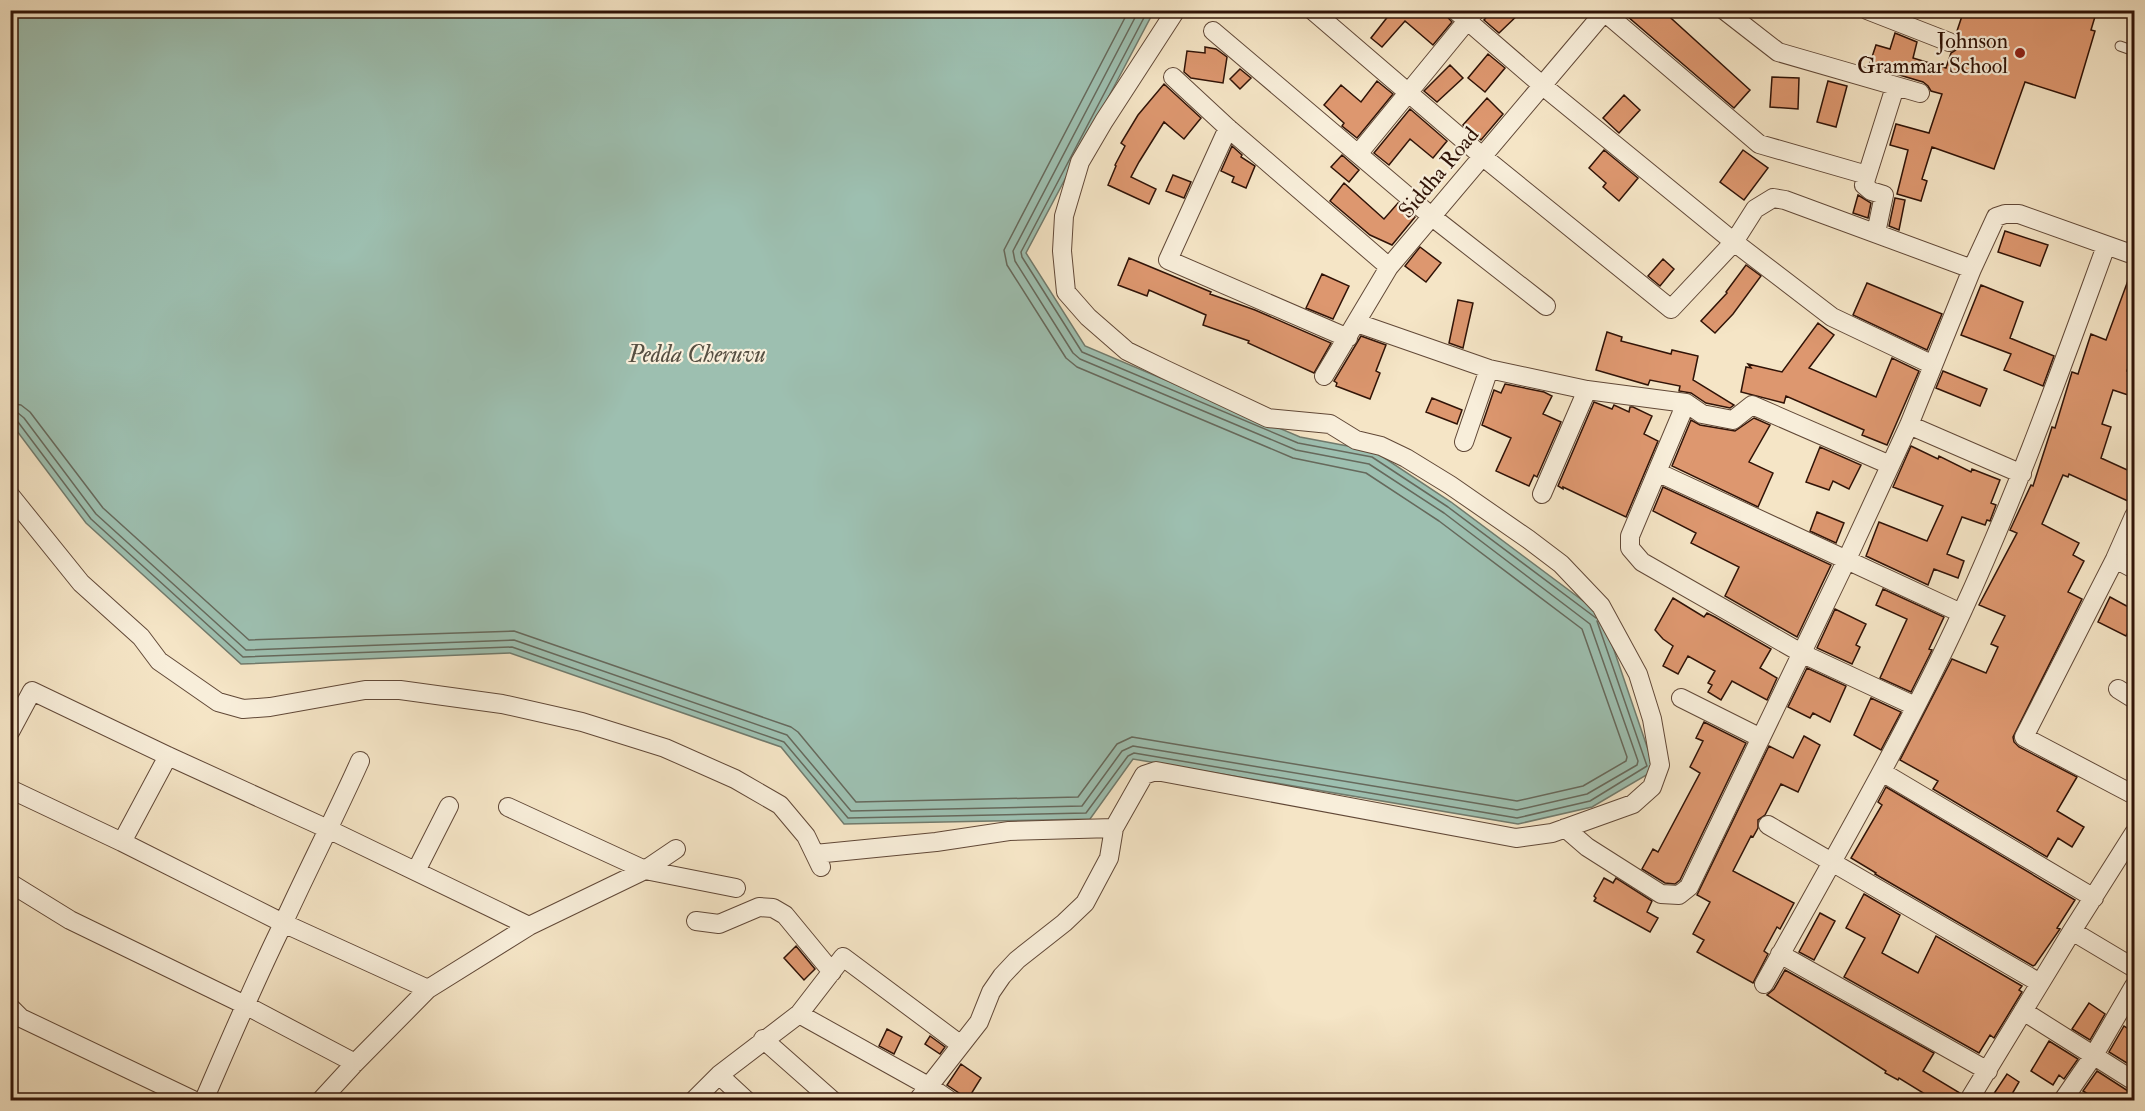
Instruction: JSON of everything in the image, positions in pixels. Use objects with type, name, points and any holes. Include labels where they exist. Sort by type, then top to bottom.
[{"type":"street","points":[[924,1094],[979,1022],[1002,976],[1017,960],[1064,923],[1084,903],[1109,858],[1114,828],[1144,776],[1156,771],[1516,838],[1552,833],[1633,804],[1652,787],[1660,765],[1652,719],[1638,674],[1601,606],[1561,564],[1450,485],[1382,446],[1356,440],[1330,424],[1268,418],[1127,351],[1088,317],[1066,292],[1062,251],[1064,216],[1080,162],[1176,10]]},
{"type":"street","points":[[1312,10],[1482,156],[1671,309],[1734,242],[1755,209],[1773,198],[1785,200],[1972,269]]},
{"type":"street","points":[[1724,10],[1778,52],[1920,93]]},
{"type":"street","points":[[1867,10],[1949,42]]},
{"type":"street","points":[[1604,11],[1759,144],[1867,175]]},
{"type":"street","name":"Siddha Road","points":[[1324,376],[1389,267],[1604,11]]},
{"type":"street","points":[[1358,154],[1409,94],[1466,14],[1543,86],[1734,242],[1832,317],[1933,365]]},
{"type":"street","points":[[1213,31],[1431,216],[1546,306]]},
{"type":"street","points":[[1173,77],[1228,128],[1389,267]]},
{"type":"street","points":[[1876,233],[1884,195],[1864,185],[1895,87]]},
{"type":"street","points":[[1228,128],[1168,260],[1353,330],[1489,369],[1587,390],[1686,403],[1702,414],[1733,420],[1752,405],[1890,465]]},
{"type":"street","points":[[1564,828],[1587,847],[1661,894],[1679,895],[1689,887],[1803,654],[1909,425],[1972,269],[1996,218],[2005,214],[2019,214],[2134,255]]},
{"type":"street","points":[[1764,984],[1882,772],[1961,613],[2022,474],[2106,246]]},
{"type":"street","points":[[1464,442],[1489,369]]},
{"type":"street","points":[[1542,494],[1587,390]]},
{"type":"street","points":[[1686,403],[1630,536],[1630,548],[1642,562],[1803,654],[1915,706]]},
{"type":"street","points":[[1909,425],[2022,474]]},
{"type":"street","points":[[1657,472],[1961,613]]},
{"type":"street","points":[[10,495],[81,584],[141,637],[159,661],[218,702],[243,709],[261,708],[365,690],[400,690],[502,704],[582,722],[665,748],[735,779],[780,805],[806,836],[818,860],[1009,831],[1114,828]]},
{"type":"street","points":[[2134,516],[2115,559],[2024,737],[2134,795]]},
{"type":"street","points":[[2115,559],[2134,569]]},
{"type":"street","points":[[2118,689],[2134,699]]},
{"type":"street","points":[[10,732],[32,691],[529,926]]},
{"type":"street","points":[[1681,698],[1761,738]]},
{"type":"street","points":[[122,842],[168,756]]},
{"type":"street","points":[[204,1101],[245,1005],[330,830],[360,761]]},
{"type":"street","points":[[1882,772],[2094,898]]},
{"type":"street","points":[[10,789],[283,923],[428,989]]},
{"type":"street","points":[[416,871],[449,806]]},
{"type":"street","points":[[508,807],[645,870],[736,888]]},
{"type":"street","points":[[1768,825],[2040,983]]},
{"type":"street","points":[[1969,1101],[2134,833]]},
{"type":"street","points":[[326,1099],[355,1063],[428,989],[529,926],[645,870],[676,849]]},
{"type":"street","points":[[10,882],[70,920],[245,1005],[355,1063]]},
{"type":"street","points":[[696,921],[718,924],[759,907],[773,908],[785,915],[832,972]]},
{"type":"street","points":[[2072,931],[2134,968]]},
{"type":"street","points":[[1780,954],[1988,1071]]},
{"type":"street","points":[[694,1101],[719,1075],[799,1014],[843,957],[961,1045]]},
{"type":"street","points":[[2063,1101],[2094,1055],[2134,986]]},
{"type":"street","points":[[10,1007],[21,1018],[193,1101]]},
{"type":"street","points":[[2023,1011],[2134,1081]]},
{"type":"street","points":[[799,1014],[924,1094],[949,1101]]},
{"type":"street","points":[[764,1039],[832,1101]]},
{"type":"street","points":[[719,1075],[746,1101]]},
{"type":"lane","points":[[2120,46],[2134,51]]},
{"type":"water","name":"Pedda Cheruvu","points":[[11,11],[1154,11],[1026,253],[1085,346],[1300,437],[1374,451],[1451,502],[1602,615],[1655,770],[1592,807],[1518,824],[1133,759],[1090,819],[844,824],[781,747],[510,653],[241,664],[86,523],[11,423]]},
{"type":"building","points":[[1393,10],[1441,10],[1452,22],[1433,45],[1405,21],[1382,47],[1371,38]]},
{"type":"building","points":[[1493,10],[1523,10],[1499,33],[1484,20]]},
{"type":"building","points":[[1620,10],[1662,10],[1750,90],[1734,108]]},
{"type":"building","points":[[1964,10],[2097,10],[2091,30],[2095,31],[2075,98],[2025,82],[1994,169],[1932,147],[1922,179],[1927,181],[1921,201],[1897,194],[1908,150],[1890,145],[1896,124],[1929,133],[1942,94],[1931,91],[1923,82],[1869,66],[1876,45],[1890,49],[1895,33],[1917,42],[1913,58],[1946,68],[1951,53],[1960,46],[1960,40],[1956,34]]},
{"type":"building","points":[[1205,47],[1216,49],[1227,57],[1223,83],[1191,78],[1184,72],[1187,51],[1205,53]]},
{"type":"building","points":[[1488,54],[1505,68],[1485,92],[1468,78]]},
{"type":"building","points":[[1450,65],[1463,78],[1437,102],[1424,91]]},
{"type":"building","points":[[1240,69],[1251,78],[1240,89],[1230,79]]},
{"type":"building","points":[[1772,77],[1799,78],[1798,109],[1770,107]]},
{"type":"building","points":[[1377,81],[1393,94],[1357,138],[1342,126],[1344,123],[1324,105],[1341,85],[1361,102]]},
{"type":"building","points":[[1828,81],[1847,86],[1836,127],[1817,122]]},
{"type":"building","points":[[1164,84],[1201,118],[1184,139],[1164,122],[1139,162],[1131,177],[1156,189],[1149,204],[1108,185],[1125,146],[1121,143],[1138,115]]},
{"type":"building","points":[[1624,95],[1640,110],[1619,133],[1603,118]]},
{"type":"building","points":[[1487,98],[1503,114],[1481,140],[1463,125]]},
{"type":"building","points":[[1410,109],[1447,141],[1433,158],[1410,139],[1389,165],[1374,153]]},
{"type":"building","points":[[1232,146],[1242,155],[1241,157],[1255,166],[1246,188],[1232,182],[1234,177],[1221,171]]},
{"type":"building","points":[[1604,150],[1638,178],[1619,201],[1603,187],[1606,183],[1589,168]]},
{"type":"building","points":[[1743,150],[1768,168],[1744,200],[1720,182]]},
{"type":"building","points":[[1342,155],[1359,170],[1349,182],[1331,167]]},
{"type":"building","points":[[1173,175],[1191,182],[1184,198],[1166,191]]},
{"type":"building","points":[[1344,183],[1384,219],[1398,203],[1415,217],[1392,245],[1370,235],[1330,201]]},
{"type":"building","points":[[1858,195],[1871,203],[1868,218],[1853,213]]},
{"type":"building","points":[[1895,198],[1905,200],[1899,230],[1889,226]]},
{"type":"building","points":[[2005,231],[2048,245],[2040,266],[1998,252]]},
{"type":"building","points":[[1420,247],[1441,263],[1426,282],[1405,266]]},
{"type":"building","points":[[1129,258],[1331,343],[1314,373],[1248,343],[1249,341],[1203,325],[1206,315],[1149,290],[1147,296],[1118,285]]},
{"type":"building","points":[[1663,259],[1674,269],[1660,286],[1648,276]]},
{"type":"building","points":[[1746,265],[1761,276],[1733,314],[1715,333],[1701,321],[1727,293]]},
{"type":"building","points":[[2133,267],[2134,348],[2127,371],[2134,373],[2134,397],[2113,390],[2102,424],[2111,427],[2101,458],[2134,473],[2134,494],[2130,502],[2069,474],[2068,477],[2063,475],[2042,524],[2079,543],[2073,555],[2084,561],[2068,592],[2082,599],[2013,737],[2019,747],[2077,777],[2057,811],[2084,827],[2072,847],[2058,838],[2047,857],[1933,789],[1938,781],[1900,760],[1952,659],[1986,673],[1998,647],[1991,644],[2005,616],[1979,605],[2017,533],[2010,530],[2031,485],[2033,486],[2052,427],[2055,428],[2072,372],[2078,374],[2091,334],[2106,340]]},
{"type":"building","points":[[1322,274],[1349,286],[1333,319],[1306,308]]},
{"type":"building","points":[[1867,283],[1942,314],[1927,350],[1853,315]]},
{"type":"building","points":[[1981,285],[2023,302],[2010,338],[2054,356],[2043,386],[2004,370],[2011,354],[1961,335]]},
{"type":"building","points":[[1458,300],[1473,303],[1463,348],[1449,343]]},
{"type":"building","points":[[1818,323],[1834,335],[1809,368],[1876,397],[1892,358],[1919,371],[1887,445],[1862,435],[1864,430],[1786,396],[1784,403],[1741,392],[1746,367],[1751,368],[1748,364],[1782,372]]},
{"type":"building","points":[[1607,332],[1622,337],[1621,341],[1671,354],[1672,350],[1698,356],[1693,380],[1734,405],[1730,408],[1706,403],[1691,393],[1679,391],[1680,386],[1650,380],[1648,385],[1596,370]]},
{"type":"building","points":[[1361,336],[1386,345],[1376,371],[1380,373],[1370,399],[1336,386],[1337,383],[1334,381]]},
{"type":"building","points":[[1943,371],[1987,389],[1980,406],[1936,388]]},
{"type":"building","points":[[1505,384],[1544,392],[1552,396],[1543,414],[1561,422],[1537,477],[1534,475],[1529,486],[1496,471],[1511,438],[1482,425],[1494,390],[1501,393]]},
{"type":"building","points":[[1432,398],[1462,410],[1457,424],[1426,412]]},
{"type":"building","points":[[1594,402],[1612,409],[1614,405],[1629,412],[1630,407],[1633,407],[1652,416],[1644,434],[1658,441],[1626,517],[1558,486]]},
{"type":"building","points":[[1754,418],[1770,425],[1749,462],[1773,473],[1758,507],[1672,466],[1691,420],[1700,425],[1735,431]]},
{"type":"building","points":[[1911,446],[1938,459],[1939,456],[1971,472],[1972,469],[2000,480],[1991,503],[1996,505],[1990,521],[1987,520],[1985,525],[1962,517],[1947,554],[1964,561],[1958,578],[1934,569],[1928,585],[1866,556],[1879,522],[1927,541],[1943,506],[1893,487]]},
{"type":"building","points":[[1820,447],[1861,465],[1849,489],[1833,481],[1829,490],[1806,482]]},
{"type":"building","points":[[1663,487],[1831,565],[1797,637],[1725,596],[1739,567],[1691,543],[1696,533],[1653,511]]},
{"type":"building","points":[[1817,512],[1844,523],[1836,543],[1810,531]]},
{"type":"building","points":[[1883,589],[1944,617],[1929,649],[1932,650],[1911,692],[1880,678],[1907,619],[1876,605]]},
{"type":"building","points":[[2110,597],[2134,610],[2134,619],[2126,636],[2098,622]]},
{"type":"building","points":[[1673,598],[1704,617],[1707,613],[1771,649],[1760,668],[1777,678],[1767,700],[1732,681],[1721,700],[1708,692],[1712,685],[1708,683],[1715,671],[1688,656],[1678,674],[1663,666],[1673,646],[1655,630]]},
{"type":"building","points":[[1835,609],[1866,624],[1856,645],[1860,647],[1852,664],[1817,648]]},
{"type":"building","points":[[1807,668],[1846,686],[1830,722],[1813,713],[1810,718],[1788,707]]},
{"type":"building","points":[[1871,698],[1901,712],[1881,750],[1854,735]]},
{"type":"building","points":[[1704,722],[1746,743],[1680,880],[1675,884],[1665,883],[1642,869],[1653,849],[1658,852],[1700,773],[1690,767],[1703,741],[1696,738]]},
{"type":"building","points":[[1804,736],[1820,745],[1798,792],[1781,784],[1765,815],[1758,820],[1758,828],[1753,837],[1751,836],[1733,871],[1794,903],[1780,929],[1777,927],[1764,951],[1768,954],[1753,983],[1697,952],[1704,940],[1693,934],[1710,902],[1697,895],[1769,746],[1793,758]]},
{"type":"building","points":[[1886,787],[2075,900],[2057,928],[2060,929],[2035,965],[2033,966],[1851,858],[1882,805],[1878,802]]},
{"type":"building","points":[[1604,878],[1613,883],[1616,878],[1652,901],[1647,912],[1658,918],[1650,932],[1594,901],[1596,898],[1594,896]]},
{"type":"building","points":[[1864,894],[1900,915],[1882,953],[1918,973],[1936,936],[2022,986],[2019,990],[2022,992],[1994,1038],[1990,1035],[1979,1053],[1844,977],[1865,938],[1846,928]]},
{"type":"building","points":[[1820,913],[1835,921],[1814,960],[1799,952]]},
{"type":"building","points":[[796,946],[815,969],[804,980],[784,958]]},
{"type":"building","points":[[1785,970],[1934,1053],[1923,1071],[1960,1093],[1958,1101],[1922,1101],[1925,1094],[1899,1078],[1898,1080],[1885,1073],[1886,1071],[1767,995],[1774,989]]},
{"type":"building","points":[[2089,1003],[2105,1014],[2090,1040],[2072,1029]]},
{"type":"building","points":[[2124,1026],[2134,1033],[2134,1058],[2130,1065],[2109,1052]]},
{"type":"building","points":[[887,1029],[902,1037],[894,1054],[879,1046]]},
{"type":"building","points":[[930,1036],[945,1047],[940,1054],[925,1044]]},
{"type":"building","points":[[2049,1041],[2078,1059],[2064,1079],[2059,1075],[2053,1085],[2031,1071]]},
{"type":"building","points":[[961,1064],[981,1078],[968,1099],[947,1085]]},
{"type":"building","points":[[2097,1071],[2128,1091],[2134,1092],[2134,1101],[2099,1101],[2083,1091]]},
{"type":"building","points":[[2007,1074],[2019,1082],[2008,1101],[1989,1101]]},
{"type":"place","name":"Johnson Grammar School","points":[[2020,53]]}]
